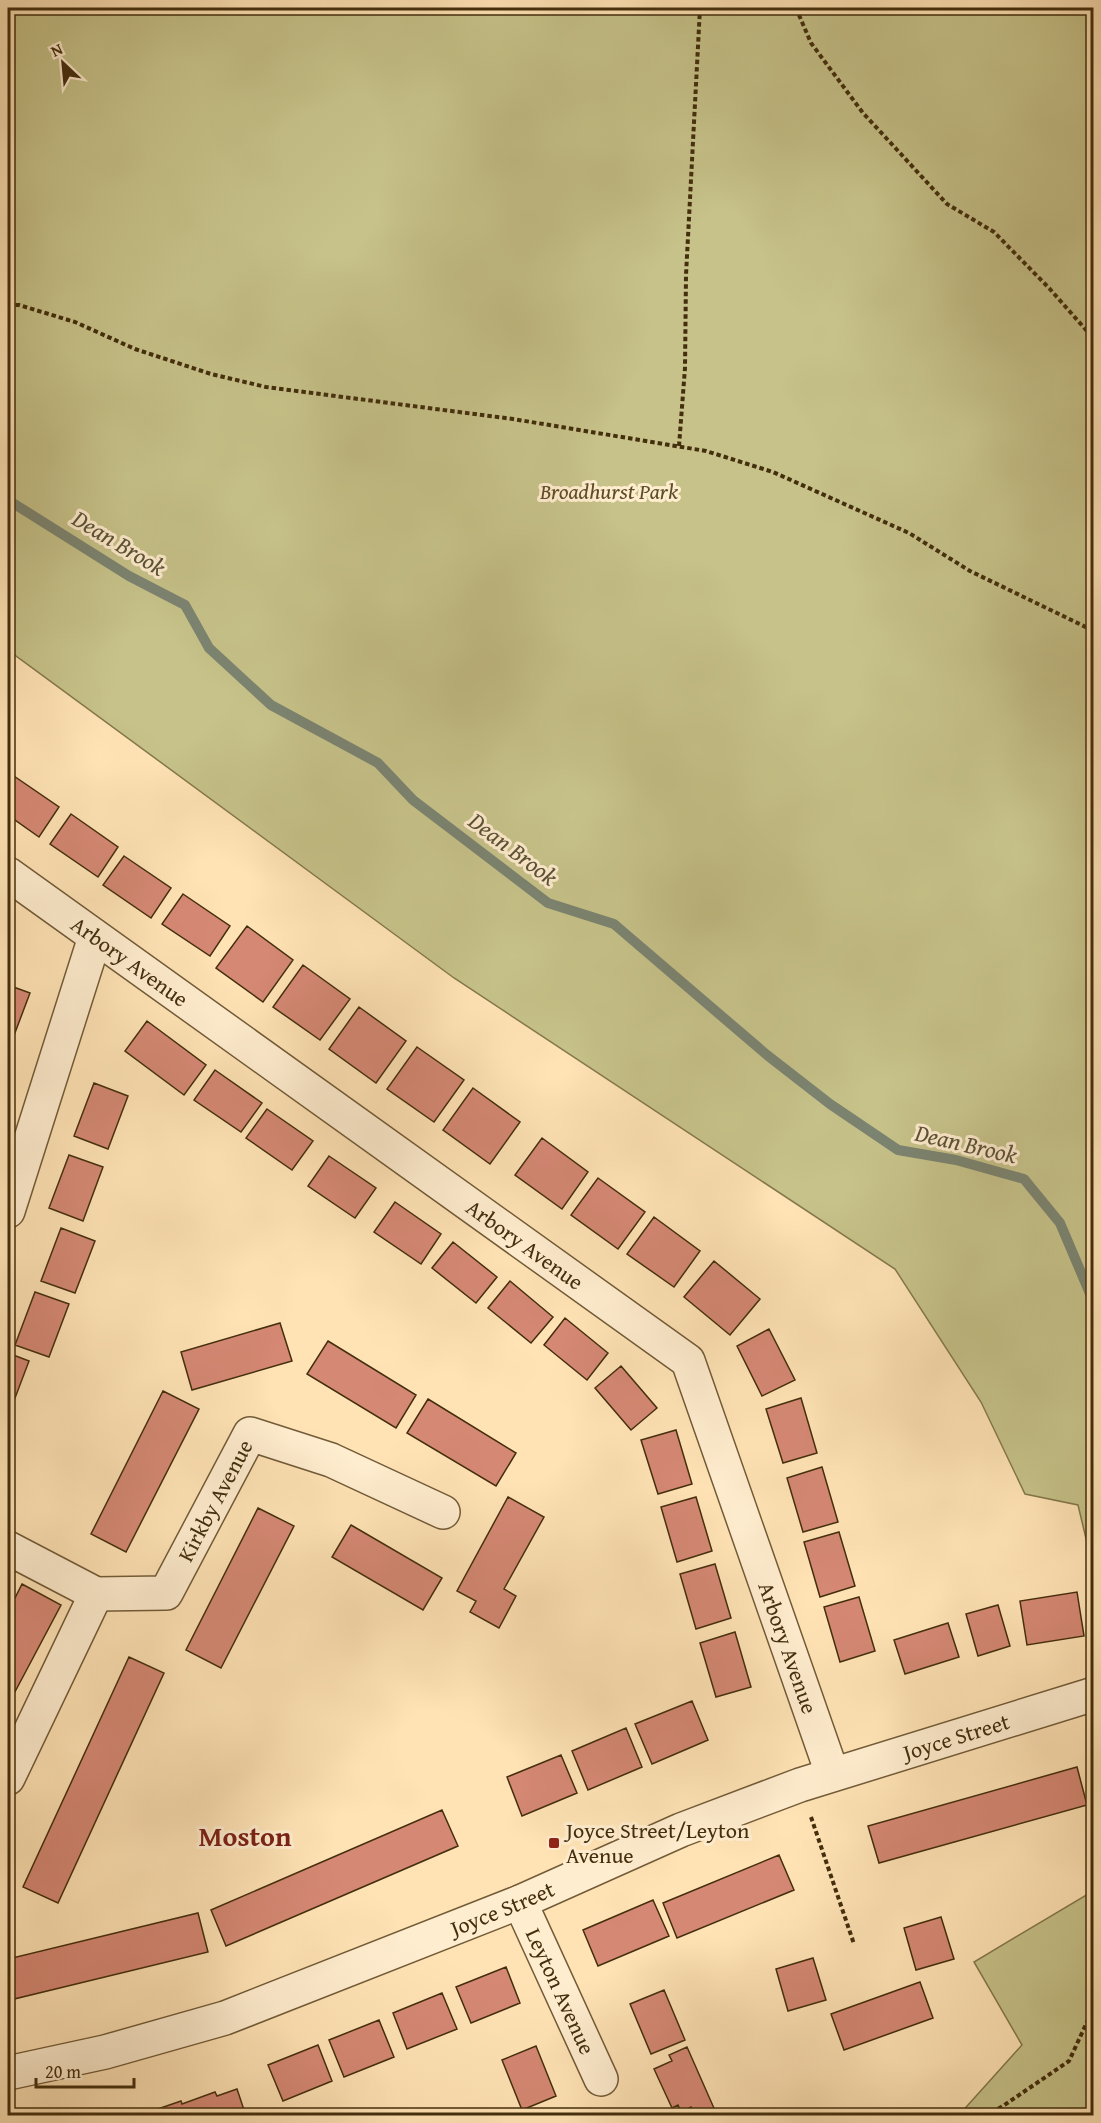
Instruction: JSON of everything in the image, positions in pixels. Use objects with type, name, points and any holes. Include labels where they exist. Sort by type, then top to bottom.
[{"type":"street","name":"Arbory Avenue","points":[[8,874],[688,1361],[832,1773]]},
{"type":"street","points":[[8,1211],[95,937]]},
{"type":"street","name":"Kirkby Avenue","points":[[96,1594],[166,1593],[250,1434],[331,1460],[443,1512]]},
{"type":"street","points":[[8,1548],[96,1594],[8,1778]]},
{"type":"street","name":"Joyce Street","points":[[8,2073],[105,2052],[225,2018],[520,1902],[681,1830],[832,1773],[1094,1694]]},
{"type":"street","name":"Leyton Avenue","points":[[520,1902],[601,2079]]},
{"type":"path","points":[[679,446],[685,368],[686,275],[700,8]]},
{"type":"path","points":[[796,8],[810,43],[863,113],[948,204],[994,232],[1049,288],[1094,339]]},
{"type":"path","points":[[8,305],[19,305],[75,322],[135,349],[211,374],[266,387],[490,416],[706,451],[773,472],[909,533],[970,570],[1094,631]]},
{"type":"path","points":[[800,1785],[854,1944]]},
{"type":"path","points":[[985,2115],[1003,2106],[1069,2061],[1094,2007]]},
{"type":"green space","name":"Broadhurst Park","points":[[8,8],[1093,8],[1093,1568],[1078,1505],[1025,1494],[981,1402],[895,1269],[454,978],[8,650]]},
{"type":"green space","points":[[1093,1891],[1093,2115],[959,2115],[1022,2045],[974,1962]]},
{"type":"building","points":[[11,774],[59,807],[39,837],[8,815],[8,780]]},
{"type":"building","points":[[71,814],[118,847],[98,877],[50,844]]},
{"type":"building","points":[[124,856],[171,888],[151,918],[103,885]]},
{"type":"building","points":[[183,894],[230,926],[210,956],[162,924]]},
{"type":"building","points":[[247,926],[293,960],[263,1002],[216,968]]},
{"type":"building","points":[[303,965],[350,999],[320,1040],[273,1007]]},
{"type":"building","points":[[8,985],[30,993],[10,1046],[8,1045]]},
{"type":"building","points":[[359,1007],[406,1041],[376,1083],[329,1049]]},
{"type":"building","points":[[147,1021],[206,1065],[184,1095],[125,1051]]},
{"type":"building","points":[[417,1047],[464,1080],[434,1122],[387,1089]]},
{"type":"building","points":[[215,1070],[262,1103],[241,1132],[194,1100]]},
{"type":"building","points":[[94,1083],[128,1096],[108,1149],[74,1136]]},
{"type":"building","points":[[473,1088],[520,1122],[490,1164],[443,1130]]},
{"type":"building","points":[[267,1109],[313,1141],[292,1170],[246,1138]]},
{"type":"building","points":[[542,1138],[588,1172],[562,1209],[515,1175]]},
{"type":"building","points":[[69,1155],[103,1167],[83,1221],[49,1208]]},
{"type":"building","points":[[329,1156],[376,1188],[355,1218],[308,1186]]},
{"type":"building","points":[[598,1178],[645,1212],[618,1249],[571,1215]]},
{"type":"building","points":[[395,1202],[441,1234],[421,1264],[374,1232]]},
{"type":"building","points":[[654,1217],[700,1251],[674,1287],[627,1254]]},
{"type":"building","points":[[61,1228],[95,1241],[75,1293],[41,1281]]},
{"type":"building","points":[[453,1242],[497,1277],[476,1303],[432,1268]]},
{"type":"building","points":[[714,1261],[760,1299],[730,1335],[684,1297]]},
{"type":"building","points":[[510,1281],[553,1317],[531,1343],[488,1308]]},
{"type":"building","points":[[35,1292],[69,1304],[49,1357],[15,1345]]},
{"type":"building","points":[[565,1318],[608,1353],[587,1380],[544,1345]]},
{"type":"building","points":[[280,1323],[292,1361],[192,1390],[181,1352]]},
{"type":"building","points":[[769,1329],[795,1380],[762,1396],[737,1346]]},
{"type":"building","points":[[328,1341],[416,1395],[396,1428],[307,1374]]},
{"type":"building","points":[[8,1353],[29,1361],[9,1414],[8,1413]]},
{"type":"building","points":[[621,1366],[657,1408],[631,1430],[595,1388]]},
{"type":"building","points":[[163,1391],[199,1409],[126,1552],[91,1534]]},
{"type":"building","points":[[801,1398],[817,1453],[783,1463],[766,1409]]},
{"type":"building","points":[[428,1399],[516,1453],[496,1486],[407,1433]]},
{"type":"building","points":[[676,1430],[692,1484],[658,1494],[641,1440]]},
{"type":"building","points":[[822,1467],[838,1522],[803,1532],[787,1478]]},
{"type":"building","points":[[508,1497],[544,1517],[504,1589],[516,1596],[499,1628],[470,1612],[476,1601],[457,1591]]},
{"type":"building","points":[[696,1497],[712,1551],[677,1562],[661,1507]]},
{"type":"building","points":[[258,1508],[294,1526],[221,1668],[186,1650]]},
{"type":"building","points":[[351,1525],[442,1578],[423,1610],[332,1557]]},
{"type":"building","points":[[839,1532],[855,1586],[820,1597],[804,1542]]},
{"type":"building","points":[[715,1564],[731,1618],[696,1629],[680,1574]]},
{"type":"building","points":[[22,1584],[61,1605],[8,1705],[8,1612]]},
{"type":"building","points":[[1077,1592],[1084,1636],[1027,1645],[1020,1601]]},
{"type":"building","points":[[859,1597],[875,1651],[840,1662],[824,1607]]},
{"type":"building","points":[[998,1605],[1010,1646],[978,1656],[966,1614]]},
{"type":"building","points":[[948,1623],[959,1657],[905,1674],[894,1640]]},
{"type":"building","points":[[735,1632],[751,1687],[716,1697],[700,1643]]},
{"type":"building","points":[[129,1657],[164,1673],[58,1903],[23,1887]]},
{"type":"building","points":[[692,1701],[708,1740],[652,1764],[635,1724]]},
{"type":"building","points":[[626,1728],[642,1767],[588,1790],[572,1751]]},
{"type":"building","points":[[561,1755],[577,1793],[522,1816],[507,1777]]},
{"type":"building","points":[[1077,1767],[1087,1805],[879,1863],[868,1826]]},
{"type":"building","points":[[442,1810],[458,1846],[226,1946],[211,1910]]},
{"type":"building","points":[[779,1855],[794,1890],[677,1938],[663,1903]]},
{"type":"building","points":[[653,1900],[669,1936],[598,1966],[583,1930]]},
{"type":"building","points":[[198,1913],[208,1952],[10,2000],[8,1959]]},
{"type":"building","points":[[941,1917],[954,1959],[916,1970],[904,1928]]},
{"type":"building","points":[[813,1958],[826,2000],[788,2011],[776,1969]]},
{"type":"building","points":[[506,1967],[520,2003],[471,2023],[456,1987]]},
{"type":"building","points":[[920,1982],[933,2018],[844,2050],[831,2014]]},
{"type":"building","points":[[664,1990],[685,2040],[651,2054],[630,2004]]},
{"type":"building","points":[[442,1993],[457,2029],[407,2049],[393,2013]]},
{"type":"building","points":[[379,2020],[394,2057],[344,2077],[329,2040]]},
{"type":"building","points":[[318,2045],[332,2081],[283,2101],[268,2065]]},
{"type":"building","points":[[536,2046],[556,2096],[522,2110],[502,2060]]},
{"type":"building","points":[[687,2047],[716,2116],[695,2116],[691,2107],[681,2112],[678,2105],[672,2108],[654,2069],[672,2061],[669,2055]]},
{"type":"building","points":[[237,2089],[246,2116],[154,2116],[152,2111],[181,2101],[182,2104],[215,2092],[217,2096]]},
{"type":"waterway","name":"Dean Brook","points":[[8,500],[129,576],[185,605],[209,648],[271,705],[378,763],[413,800],[548,903],[614,924],[767,1055],[830,1104],[898,1150],[956,1160],[1024,1179],[1060,1223],[1094,1303]]},
{"type":"place","name":"Joyce Street/Leyton Avenue","points":[[554,1843]]},
{"type":"district","name":"Moston","points":[[245,1836]]}]
